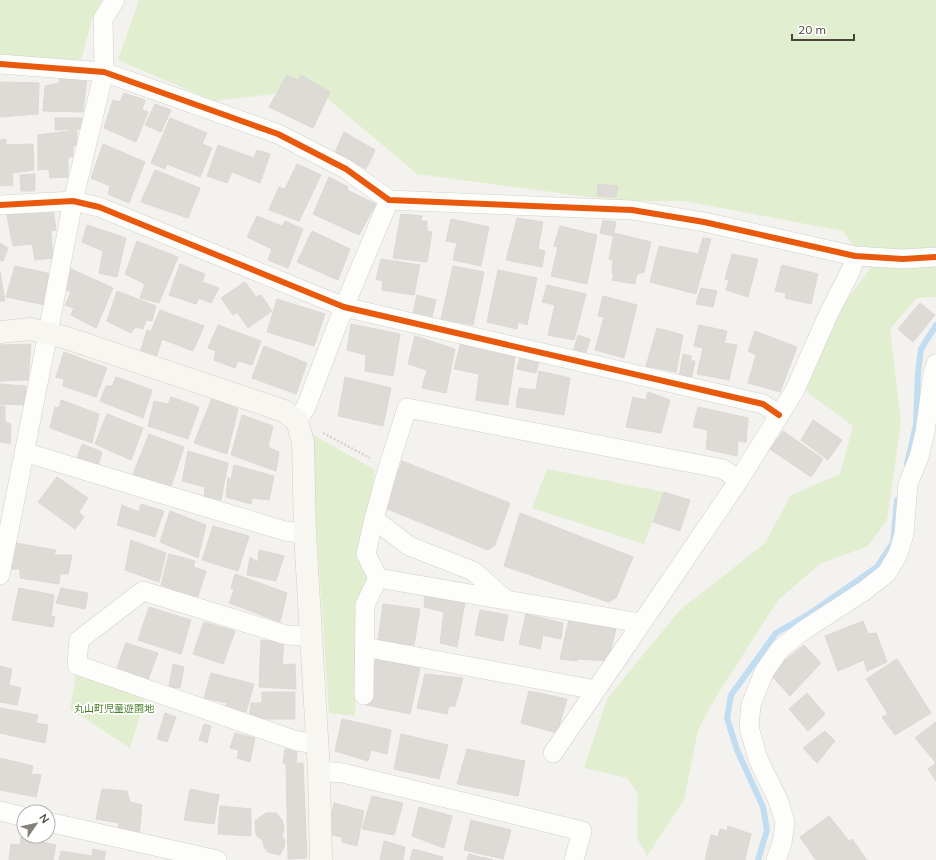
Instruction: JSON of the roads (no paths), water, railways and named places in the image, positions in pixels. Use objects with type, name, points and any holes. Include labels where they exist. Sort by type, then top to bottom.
[{"type":"street","points":[[0,575],[2,555],[48,333],[73,201],[104,72],[103,19],[115,0]]},
{"type":"street","points":[[0,64],[104,72],[278,134],[346,169],[390,200],[632,210],[704,222],[855,256],[903,259],[936,257]]},
{"type":"street","points":[[297,421],[306,408],[344,307],[390,200]]},
{"type":"street","points":[[0,204],[73,201],[99,208],[344,307],[763,404],[779,415]]},
{"type":"street","points":[[553,753],[739,480],[796,390],[828,315],[851,270],[855,256]]},
{"type":"street","points":[[0,332],[31,330],[67,338],[284,411],[297,421],[303,442],[305,534],[319,771],[320,860]]},
{"type":"street","points":[[776,860],[782,843],[785,822],[778,800],[758,759],[749,727],[751,705],[764,672],[780,649],[804,630],[864,591],[887,573],[898,554],[904,534],[908,484],[919,457],[925,432],[932,373],[936,364]]},
{"type":"street","points":[[378,578],[366,554],[388,468],[407,408],[723,468],[739,480]]},
{"type":"street","points":[[24,452],[285,531],[305,534]]},
{"type":"street","points":[[374,519],[409,546],[473,571],[506,600]]},
{"type":"street","points":[[378,578],[641,624]]},
{"type":"street","points":[[364,695],[365,606],[378,578]]},
{"type":"street","points":[[312,636],[286,635],[143,590],[79,640],[77,665],[296,741],[317,744]]},
{"type":"street","points":[[364,647],[596,690]]},
{"type":"street","points":[[319,771],[343,773],[582,831],[574,860]]},
{"type":"street","points":[[0,811],[16,815]]},
{"type":"street","points":[[56,824],[217,860]]},
{"type":"waterway","points":[[907,464],[916,425],[918,373],[921,349],[936,325]]},
{"type":"waterway","points":[[758,860],[767,830],[763,807],[737,750],[727,718],[731,695],[776,633],[809,614],[877,567],[893,543],[897,500]]},
{"type":"park label","name":"丸山町児童遊園地","points":[[114,708]]}]
